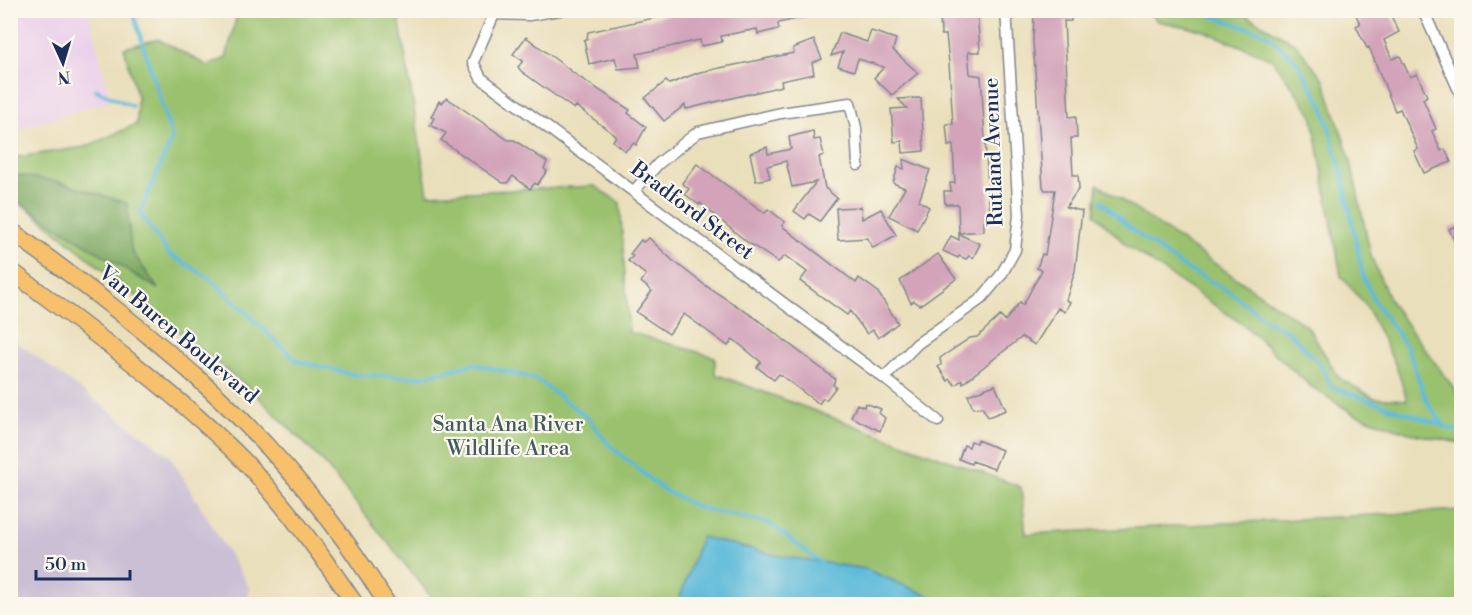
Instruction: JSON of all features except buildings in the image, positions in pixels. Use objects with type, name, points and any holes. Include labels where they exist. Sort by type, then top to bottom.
[{"type":"main road","name":"Van Buren Boulevard","points":[[10,230],[104,298],[186,365],[244,419],[289,468],[336,527],[387,604]]},
{"type":"main road","points":[[10,270],[142,369],[186,406],[244,461],[291,516],[354,604]]},
{"type":"street","points":[[496,12],[529,15],[560,10]]},
{"type":"street","name":"Rutland Avenue","points":[[884,378],[916,344],[981,299],[1001,275],[1015,250],[1019,215],[1006,10]]},
{"type":"street","points":[[1423,10],[1461,97]]},
{"type":"street","name":"Bradford Street","points":[[496,12],[473,62],[481,78],[884,378],[938,421]]},
{"type":"street","points":[[634,191],[658,164],[698,132],[820,106],[850,103],[856,128],[858,165]]},
{"type":"shaded area","points":[[10,11],[89,11],[110,100],[11,132]]},
{"type":"shaded area","points":[[11,338],[170,456],[249,587],[247,604],[11,604]]},
{"type":"green space","name":"Santa Ana River Wildlife Area","points":[[238,11],[398,11],[428,194],[595,186],[620,203],[629,332],[715,357],[715,374],[1021,487],[1026,534],[1461,510],[1461,604],[437,604],[323,462],[251,390],[11,195],[11,158],[85,147],[137,124],[137,96],[124,48],[158,39],[208,66],[226,58]]},
{"type":"green space","points":[[1149,11],[1239,11],[1296,44],[1324,80],[1351,162],[1371,256],[1391,303],[1461,398],[1461,443],[1409,433],[1354,414],[1310,386],[1245,326],[1126,245],[1095,214],[1098,184],[1308,327],[1339,378],[1374,398],[1407,400],[1397,368],[1366,306],[1341,276],[1312,114],[1272,59],[1202,30],[1157,21]]},
{"type":"green space","points":[[11,174],[59,182],[127,203],[131,250],[158,289],[11,198]]},
{"type":"water","points":[[701,537],[779,556],[866,569],[948,604],[678,604]]},
{"type":"waterway","points":[[1194,10],[1267,34],[1297,62],[1323,106],[1343,177],[1363,276],[1375,302],[1407,347],[1427,402],[1445,427],[1462,432]]},
{"type":"waterway","points":[[133,12],[172,138],[140,213],[169,254],[212,280],[297,361],[355,375],[420,377],[474,364],[536,379],[588,418],[609,445],[662,489],[699,508],[769,523],[821,563]]},
{"type":"waterway","points":[[96,90],[132,106]]},
{"type":"waterway","points":[[1101,201],[1131,229],[1180,265],[1230,292],[1267,321],[1288,331],[1323,368],[1331,387],[1444,426]]}]
